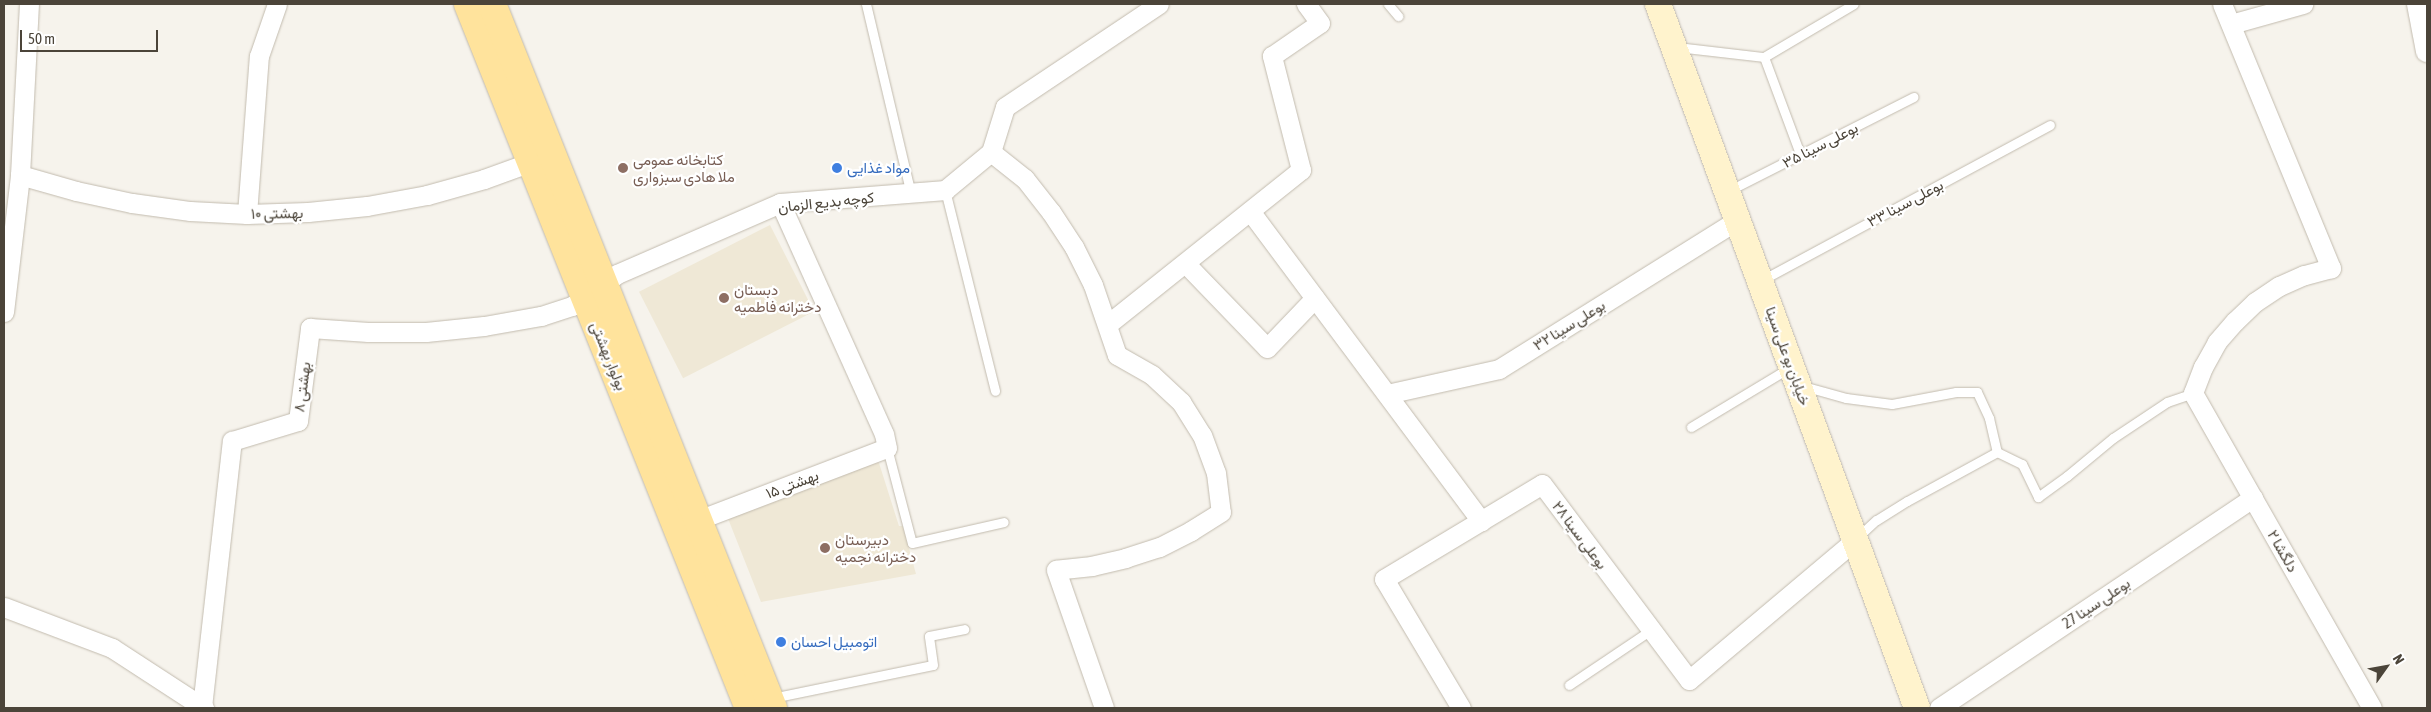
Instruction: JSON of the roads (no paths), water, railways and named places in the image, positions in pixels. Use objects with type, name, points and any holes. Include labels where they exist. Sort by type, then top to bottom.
[{"type":"main road","name":"بولوار بهشتی","points":[[468,4],[531,162],[594,290],[698,520],[764,705]]},
{"type":"main road","name":"بولوار بهشتی","points":[[492,4],[594,290],[764,705]]},
{"type":"main road","name":"خیابان بو علی سینا","points":[[1658,4],[1917,708]]},
{"type":"street","points":[[4,312],[20,175],[29,4]]},
{"type":"street","points":[[247,214],[259,56],[277,4]]},
{"type":"street","points":[[945,190],[991,152],[1005,107],[1159,4]]},
{"type":"street","points":[[1108,324],[1301,170],[1272,56],[1320,23],[1306,4]]},
{"type":"street","points":[[2193,393],[2203,367],[2217,342],[2234,321],[2255,302],[2287,283],[2331,268],[2222,4]]},
{"type":"street","points":[[2230,24],[2303,4]]},
{"type":"street","points":[[2418,4],[2427,51]]},
{"type":"street","points":[[991,152],[1025,179],[1051,212],[1086,270],[1108,324],[1117,355],[1152,375],[1181,402],[1202,436],[1216,473],[1221,512],[1191,531],[1151,550],[1092,566],[1056,570],[1104,708]]},
{"type":"street","name":"بهشتی ۱۰","points":[[20,175],[76,191],[132,203],[247,214],[308,212],[368,206],[427,195],[484,179],[531,162]]},
{"type":"street","name":"کوچه بدیع الزمان","points":[[594,290],[617,274],[780,203],[945,190]]},
{"type":"street","points":[[780,203],[884,434],[887,448]]},
{"type":"street","points":[[1250,211],[1481,521]]},
{"type":"street","name":"بوعلی سینا ۳۲","points":[[1387,394],[1499,369],[1737,220]]},
{"type":"street","points":[[1185,263],[1268,348],[1315,298]]},
{"type":"street","name":"بهشتی ۸","points":[[203,708],[232,441],[298,421],[310,328],[368,332],[426,332],[484,326],[541,316],[572,306],[594,290]]},
{"type":"street","name":"دلگشا ۲","points":[[2193,393],[2372,708]]},
{"type":"street","name":"بهشتی ۱۵","points":[[698,520],[887,448]]},
{"type":"street","name":"بوعلی سینا ۲۸","points":[[1460,708],[1384,579],[1542,484],[1689,680],[1856,540]]},
{"type":"street","name":"بوعلی سینا 27","points":[[1939,708],[2253,498]]},
{"type":"street","points":[[4,607],[112,648],[203,708]]},
{"type":"lane","points":[[866,4],[911,194]]},
{"type":"lane","points":[[1388,4],[1398,16]]},
{"type":"lane","points":[[1674,46],[1764,57],[1854,4]]},
{"type":"lane","points":[[1764,57],[1800,154]]},
{"type":"lane","name":"بوعلی سینا ۳۵","points":[[1727,192],[1913,98]]},
{"type":"lane","name":"بوعلی سینا ۳۳","points":[[1760,282],[2050,125]]},
{"type":"lane","points":[[945,190],[995,391]]},
{"type":"lane","points":[[1691,427],[1795,376],[1846,398],[1892,404],[1956,392],[1977,392],[1989,418],[1997,452]]},
{"type":"lane","points":[[1997,452],[2022,464],[2038,497],[2068,476],[2113,438],[2167,402],[2193,393]]},
{"type":"lane","points":[[887,448],[912,543],[1004,522]]},
{"type":"lane","points":[[1856,540],[1876,520],[1949,477],[1997,452]]},
{"type":"lane","points":[[764,705],[933,665],[928,636],[964,629]]},
{"type":"lane","points":[[1569,685],[1651,630]]},
{"type":"place","name":"کتابخانه عمومی ملا هادی سبزواری","points":[[623,168]]},
{"type":"place","name":"مواد غذایی","points":[[837,168]]},
{"type":"place","name":"دبستان دخترانه فاطمیه","points":[[724,298]]},
{"type":"place","name":"دبیرستان دخترانه نجمیه","points":[[825,548]]},
{"type":"place","name":"اتومبیل احسان","points":[[781,642]]}]
